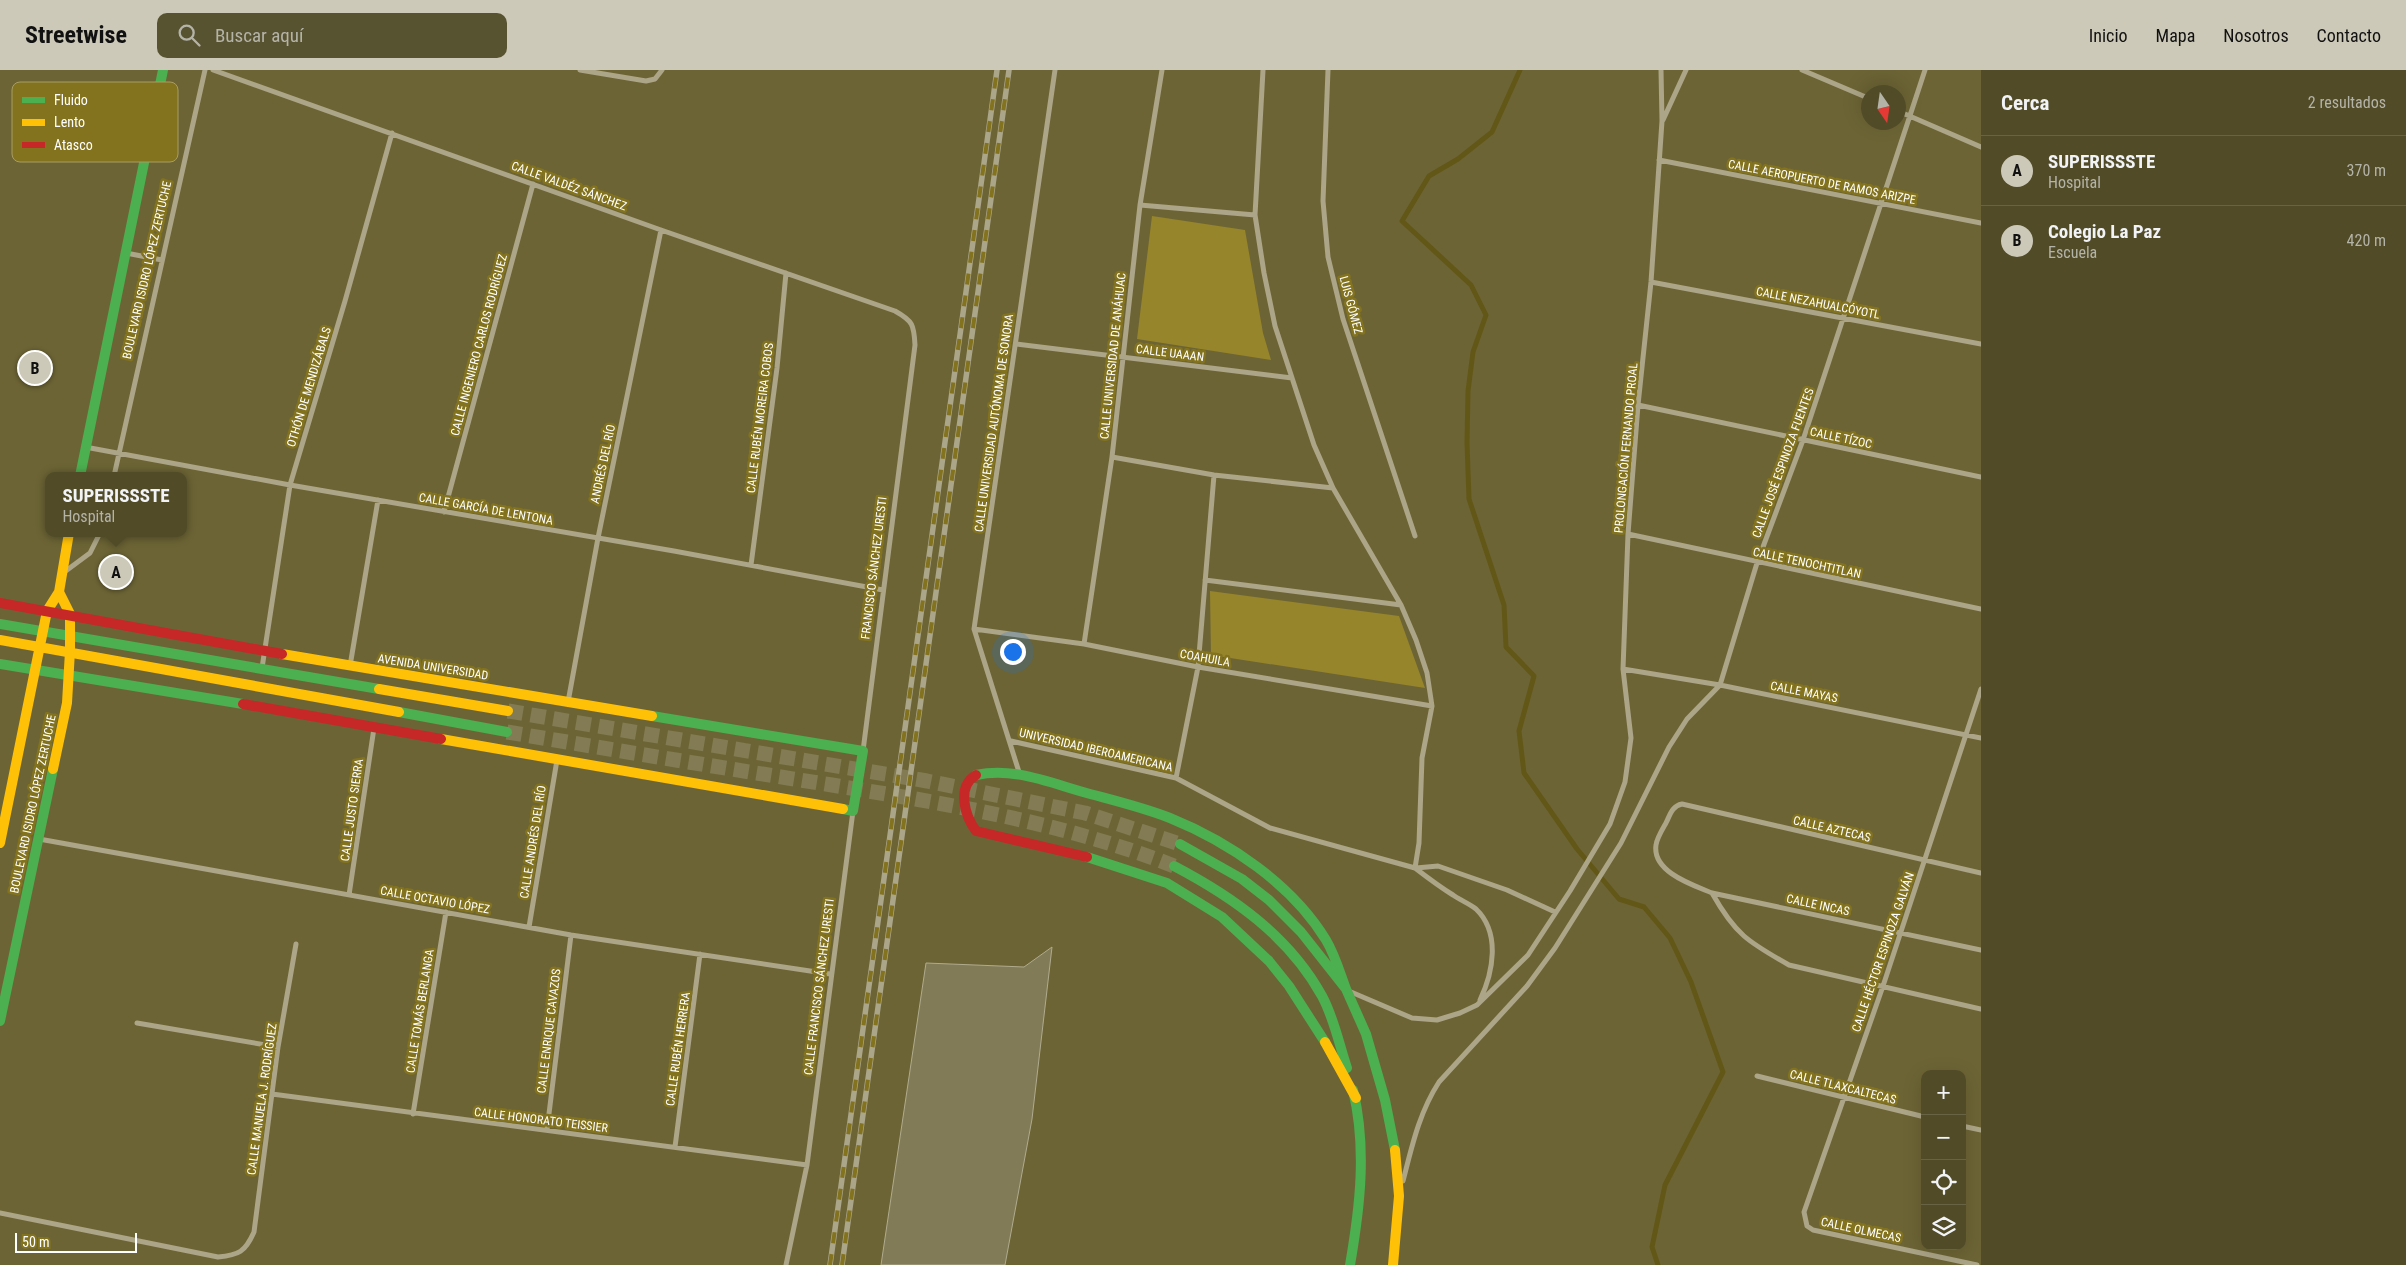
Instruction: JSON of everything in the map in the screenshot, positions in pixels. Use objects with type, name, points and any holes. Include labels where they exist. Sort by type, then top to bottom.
[{"type":"main road","name":"BOULEVARD ISIDRO LÓPEZ ZERTUCHE","points":[[81,472],[143,162]]},
{"type":"main road","name":"BOULEVARD ISIDRO LÓPEZ ZERTUCHE","points":[[0,843],[37,669],[47,611],[59,592],[69,537]]},
{"type":"main road","name":"BOULEVARD ISIDRO LÓPEZ ZERTUCHE","points":[[0,1021],[67,703],[71,636],[70,614],[59,592]]},
{"type":"main road","name":"AVENIDA UNIVERSIDAD","points":[[0,603],[70,614],[349,666],[863,751]]},
{"type":"main road","points":[[0,624],[508,711]]},
{"type":"main road","points":[[0,640],[70,650],[506,732]]},
{"type":"main road","points":[[0,664],[69,674],[853,811]]},
{"type":"main road","name":"FRANCISCO SÁNCHEZ URESTI","points":[[853,811],[863,751]]},
{"type":"main road","points":[[1356,1098],[1317,1026],[1275,965],[1238,928],[1212,909],[1164,882],[1114,866],[976,830],[965,817],[964,794],[973,776],[989,770],[1020,774],[1181,823],[1239,855],[1275,882],[1320,930],[1331,950],[1366,1034],[1385,1100],[1394,1144],[1399,1196],[1393,1265]]},
{"type":"main road","points":[[1180,844],[1242,879],[1269,900],[1301,932],[1346,989]]},
{"type":"main road","points":[[1174,866],[1211,884],[1240,904],[1268,928],[1303,966],[1318,990],[1333,1022],[1356,1098],[1361,1141],[1360,1188],[1350,1265]]},
{"type":"street","name":"BOULEVARD ISIDRO LÓPEZ ZERTUCHE","points":[[115,472],[205,70]]},
{"type":"street","name":"CALLE VALDÉZ SÁNCHEZ","points":[[213,70],[661,230],[895,311],[907,318],[914,327]]},
{"type":"street","points":[[580,70],[646,81],[655,79],[662,70]]},
{"type":"street","name":"CALLE UNIVERSIDAD AUTÓNOMA DE SONORA","points":[[1020,774],[974,629],[1055,70]]},
{"type":"street","name":"CALLE UNIVERSIDAD DE ANÁHUAC","points":[[1084,644],[1112,457],[1140,205],[1162,70]]},
{"type":"street","points":[[1263,70],[1255,215],[1275,326],[1314,445],[1333,488],[1401,605],[1416,640],[1426,673],[1432,706],[1422,758],[1419,843],[1416,868]]},
{"type":"street","name":"LUIS GÓMEZ","points":[[1328,70],[1323,201],[1328,257],[1343,319],[1415,536]]},
{"type":"street","name":"PROLONGACIÓN FERNANDO PROAL","points":[[1477,1005],[1528,954],[1570,891],[1610,824],[1625,782],[1630,760],[1631,738],[1623,669],[1628,534],[1638,405],[1651,282],[1662,121],[1661,70]]},
{"type":"street","points":[[1662,121],[1686,70]]},
{"type":"street","points":[[1802,70],[1861,95]]},
{"type":"street","name":"CALLE JOSÉ ESPINOZA FUENTES","points":[[1399,1196],[1420,1118],[1427,1100],[1438,1082],[1526,986],[1585,903],[1621,843],[1668,747],[1687,719],[1720,685],[1757,563],[1803,440],[1925,70]]},
{"type":"street","points":[[1906,114],[1981,147]]},
{"type":"street","name":"OTHÓN DE MENDIZÁBALS","points":[[262,669],[290,485],[345,301],[392,133]]},
{"type":"street","name":"CALLE AEROPUERTO DE RAMOS ARIZPE","points":[[1659,160],[1981,223]]},
{"type":"street","name":"CALLE INGENIERO CARLOS RODRÍGUEZ","points":[[444,512],[534,184]]},
{"type":"street","points":[[1140,205],[1255,215]]},
{"type":"street","name":"ANDRÉS DEL RÍO","points":[[568,702],[598,538],[661,230]]},
{"type":"street","points":[[125,253],[162,260]]},
{"type":"street","name":"CALLE RUBÉN MOREIRA COBOS","points":[[751,565],[777,368],[786,273]]},
{"type":"street","name":"CALLE NEZAHUALCÓYOTL","points":[[1651,282],[1981,344]]},
{"type":"street","name":"FRANCISCO SÁNCHEZ URESTI","points":[[863,751],[915,345],[914,327]]},
{"type":"street","name":"CALLE UAAAN","points":[[1016,344],[1292,378]]},
{"type":"street","name":"CALLE TÍZOC","points":[[1638,405],[1981,477]]},
{"type":"street","name":"CALLE GARCÍA DE LENTONA","points":[[86,446],[290,485],[884,590]]},
{"type":"street","points":[[1112,457],[1214,475],[1333,488]]},
{"type":"street","points":[[1176,778],[1198,667],[1214,475]]},
{"type":"street","points":[[349,666],[378,500]]},
{"type":"street","name":"CALLE TENOCHTITLAN","points":[[1628,534],[1757,563],[1981,609]]},
{"type":"street","points":[[62,573],[90,553],[98,537]]},
{"type":"street","points":[[1205,580],[1401,605]]},
{"type":"street","name":"COAHUILA","points":[[974,629],[1084,644],[1198,667],[1432,706]]},
{"type":"street","name":"CALLE MAYAS","points":[[1623,669],[1720,685],[1981,738]]},
{"type":"street","name":"CALLE HÉCTOR ESPINOZA GALVÁN","points":[[1804,1221],[1804,1212],[1883,986],[1981,689]]},
{"type":"street","name":"CALLE JUSTO SIERRA","points":[[349,895],[374,727]]},
{"type":"street","name":"UNIVERSIDAD IBEROAMERICANA","points":[[1011,741],[1176,778],[1270,828],[1416,868]]},
{"type":"street","name":"CALLE ANDRÉS DEL RÍO","points":[[529,927],[557,760]]},
{"type":"street","name":"CALLE AZTECAS","points":[[1659,860],[1656,844],[1672,809],[1679,804],[1981,873]]},
{"type":"street","name":"CALLE FRANCISCO SÁNCHEZ URESTI","points":[[786,1265],[806,1165],[853,811]]},
{"type":"street","name":"CALLE OCTAVIO LÓPEZ","points":[[38,839],[571,935],[830,974]]},
{"type":"street","name":"CALLE INCAS","points":[[1659,860],[1667,870],[1687,882],[1712,893],[1981,950]]},
{"type":"street","points":[[1416,868],[1438,866],[1507,890],[1555,912]]},
{"type":"street","points":[[1346,989],[1412,1018],[1437,1020],[1460,1013],[1477,1005],[1489,982],[1492,960],[1490,932],[1476,909],[1433,883],[1416,868]]},
{"type":"street","points":[[1712,893],[1738,932],[1762,950],[1789,965],[1981,1009]]},
{"type":"street","name":"CALLE TOMÁS BERLANGA","points":[[413,1114],[446,912]]},
{"type":"street","name":"CALLE ENRIQUE CAVAZOS","points":[[547,1130],[571,935]]},
{"type":"street","name":"CALLE MANUELA J. RODRÍGUEZ","points":[[0,1212],[218,1257],[239,1253],[247,1247],[254,1232],[278,1047],[296,944]]},
{"type":"street","name":"CALLE RUBÉN HERRERA","points":[[675,1147],[700,954]]},
{"type":"street","points":[[137,1023],[278,1047]]},
{"type":"street","name":"CALLE TLAXCALTECAS","points":[[1757,1076],[1921,1116]]},
{"type":"street","name":"CALLE HONORATO TEISSIER","points":[[272,1094],[806,1165]]},
{"type":"street","points":[[1966,1127],[1981,1130]]},
{"type":"street","name":"CALLE OLMECAS","points":[[1804,1221],[1813,1230],[1977,1265]]},
{"type":"shaded area","points":[[1152,216],[1245,230],[1263,333],[1271,360],[1137,339]]},
{"type":"shaded area","points":[[1210,591],[1399,616],[1425,688],[1211,655]]},
{"type":"building","points":[[1052,947],[1032,1119],[1005,1265],[881,1265],[926,963],[1024,967]]},
{"type":"waterway","points":[[1520,70],[1492,132],[1458,159],[1429,176],[1402,221],[1471,285],[1486,315],[1473,352],[1468,391],[1469,499],[1504,605],[1506,647],[1534,676],[1519,731],[1524,773],[1577,849],[1619,899],[1644,907],[1670,938],[1691,982],[1723,1072],[1665,1185],[1652,1247],[1658,1265]]},
{"type":"tunnel","points":[[508,711],[927,781],[1085,813],[1180,844]]},
{"type":"tunnel","points":[[507,732],[876,792],[1006,816],[1091,838],[1174,866]]},
{"type":"railway","points":[[830,1265],[997,70]]},
{"type":"railway","points":[[842,1265],[1009,70]]},
{"type":"traffic: fast","points":[[161,82],[163,70]]},
{"type":"traffic: fast","points":[[81,472],[144,162]]},
{"type":"traffic: fast","points":[[0,624],[379,689]]},
{"type":"traffic: fast","points":[[0,664],[243,704]]},
{"type":"traffic: fast","points":[[399,712],[507,732]]},
{"type":"traffic: fast","points":[[652,716],[863,751],[853,811],[843,809]]},
{"type":"traffic: fast","points":[[0,1021],[53,769]]},
{"type":"traffic: fast","points":[[976,775],[990,773],[1017,774],[1044,780],[1159,814],[1214,839],[1257,867],[1296,901],[1326,940],[1335,958],[1346,989]]},
{"type":"traffic: fast","points":[[1180,844],[1242,879],[1269,900],[1301,932],[1346,989],[1366,1034],[1385,1100],[1395,1150]]},
{"type":"traffic: fast","points":[[1087,857],[1167,883],[1222,917],[1269,961],[1289,986],[1325,1042]]},
{"type":"traffic: fast","points":[[1174,866],[1238,905],[1258,920],[1293,955],[1309,974],[1326,1004],[1347,1068]]},
{"type":"traffic: fast","points":[[1350,1265],[1357,1221],[1361,1156],[1360,1134],[1353,1090]]},
{"type":"traffic: slow","points":[[0,843],[47,611],[59,592],[68,537]]},
{"type":"traffic: slow","points":[[53,769],[67,703],[70,651],[70,614],[59,592]]},
{"type":"traffic: slow","points":[[0,640],[399,712]]},
{"type":"traffic: slow","points":[[282,654],[652,716]]},
{"type":"traffic: slow","points":[[379,689],[508,711]]},
{"type":"traffic: slow","points":[[441,739],[843,809]]},
{"type":"traffic: slow","points":[[1325,1042],[1356,1098]]},
{"type":"traffic: slow","points":[[1393,1265],[1399,1196],[1395,1150]]},
{"type":"traffic: jam","points":[[0,603],[282,654]]},
{"type":"traffic: jam","points":[[243,704],[441,739]]},
{"type":"traffic: jam","points":[[976,775],[970,780],[964,794],[966,810],[976,831],[1087,857]]},
{"type":"place","name":"Colegio La Paz","points":[[35,368]]},
{"type":"place","name":"SUPERISSSTE","points":[[116,572]]}]
